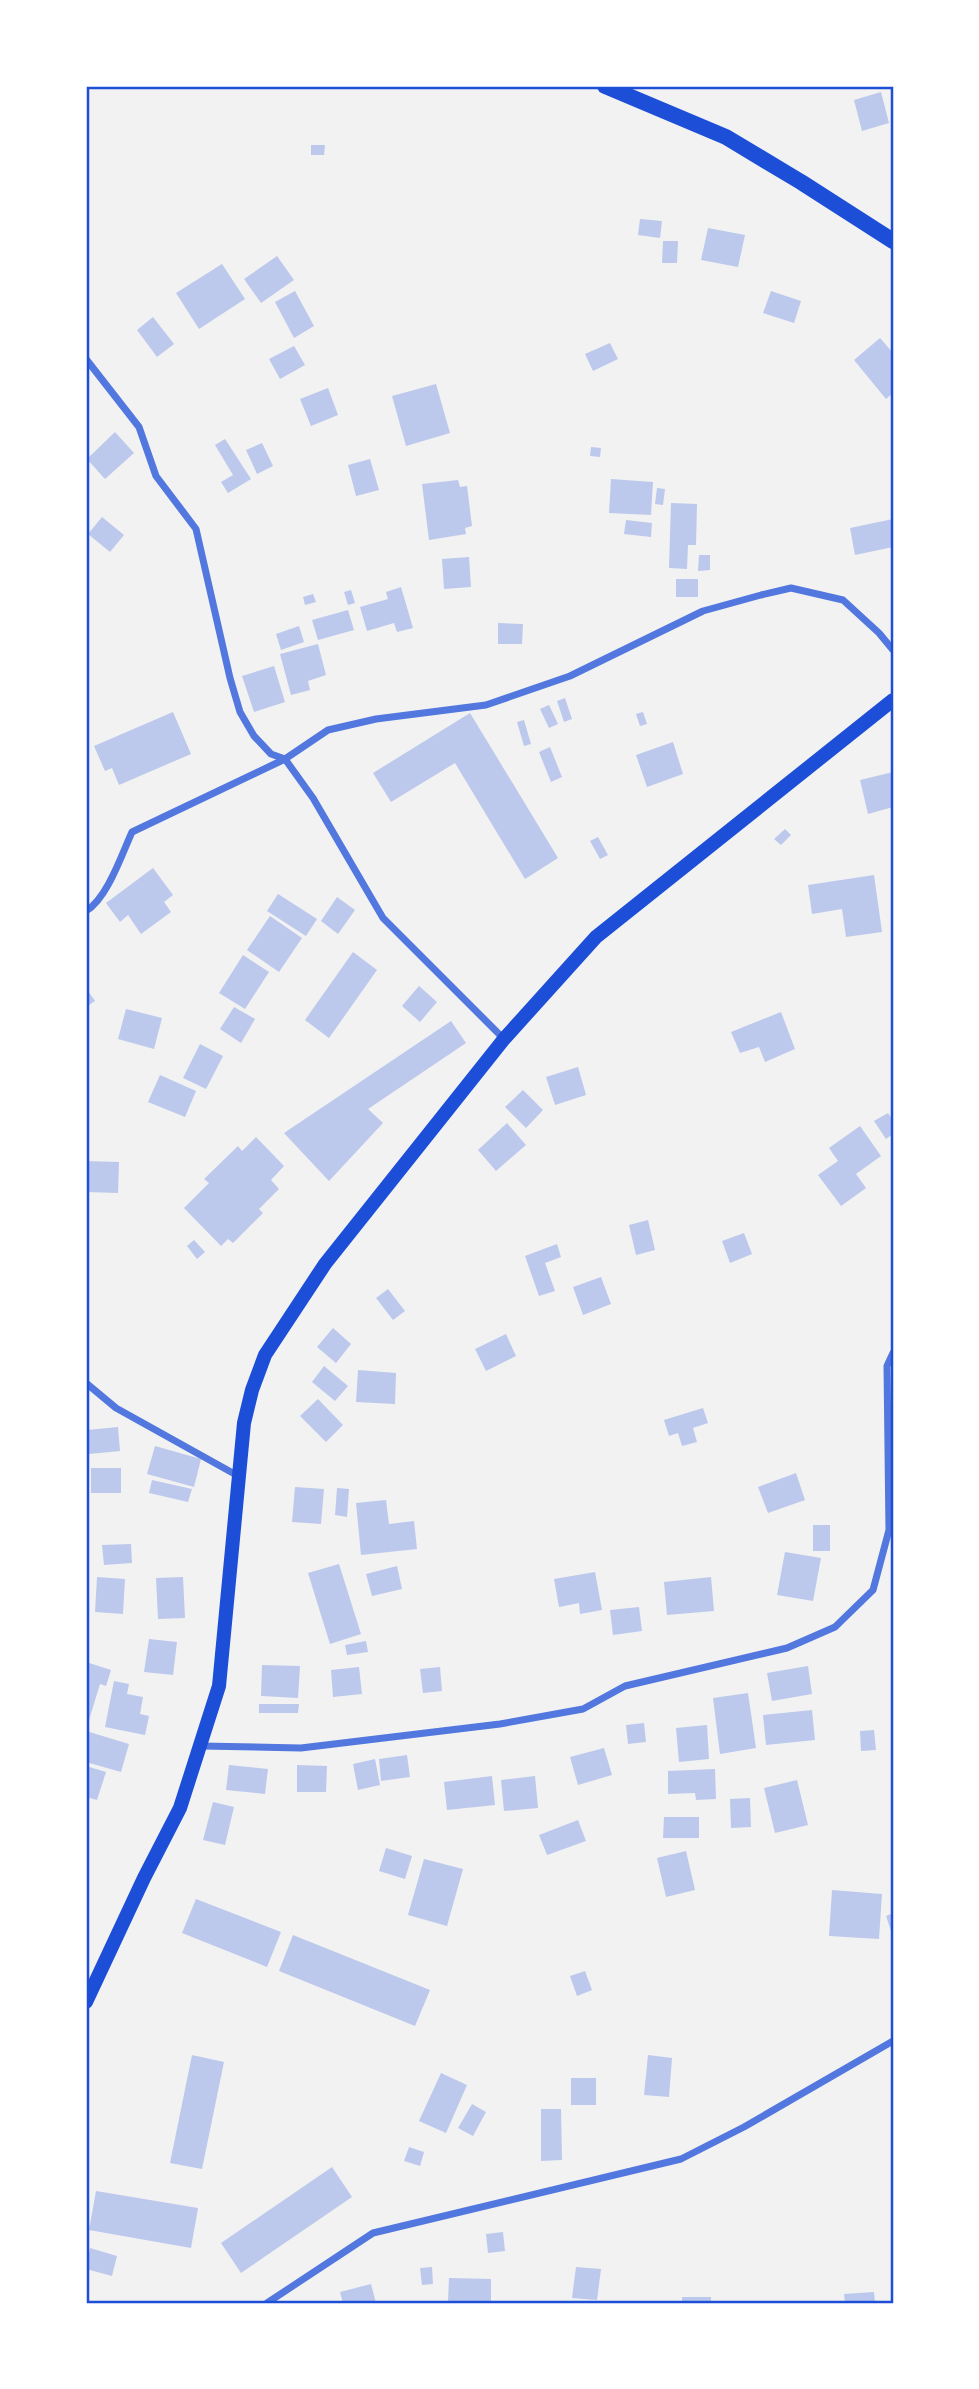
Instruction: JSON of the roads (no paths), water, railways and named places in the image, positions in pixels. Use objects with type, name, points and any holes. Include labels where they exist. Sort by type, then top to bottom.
[{"type":"highway","points":[[605,86],[726,137],[801,181],[893,241]]},
{"type":"main road","points":[[86,2002],[180,1808],[219,1686],[244,1423],[265,1355],[325,1264],[503,1039],[597,937],[893,699]]},
{"type":"street","points":[[86,359],[139,427],[156,476],[196,529],[230,678],[240,712],[254,736],[271,754],[285,759],[313,799],[383,918],[503,1039]]},
{"type":"street","points":[[86,911],[108,884],[132,831],[285,759],[328,730],[376,719],[486,705],[570,676],[703,611],[791,588],[843,600],[879,633],[893,650]]},
{"type":"street","points":[[201,1746],[301,1748],[500,1724],[583,1709],[625,1686],[787,1648],[835,1628],[873,1590],[889,1530],[887,1366],[893,1353]]},
{"type":"street","points":[[86,1383],[116,1408],[240,1477]]},
{"type":"street","points":[[267,2303],[373,2233],[681,2159],[744,2127],[893,2042]]}]
